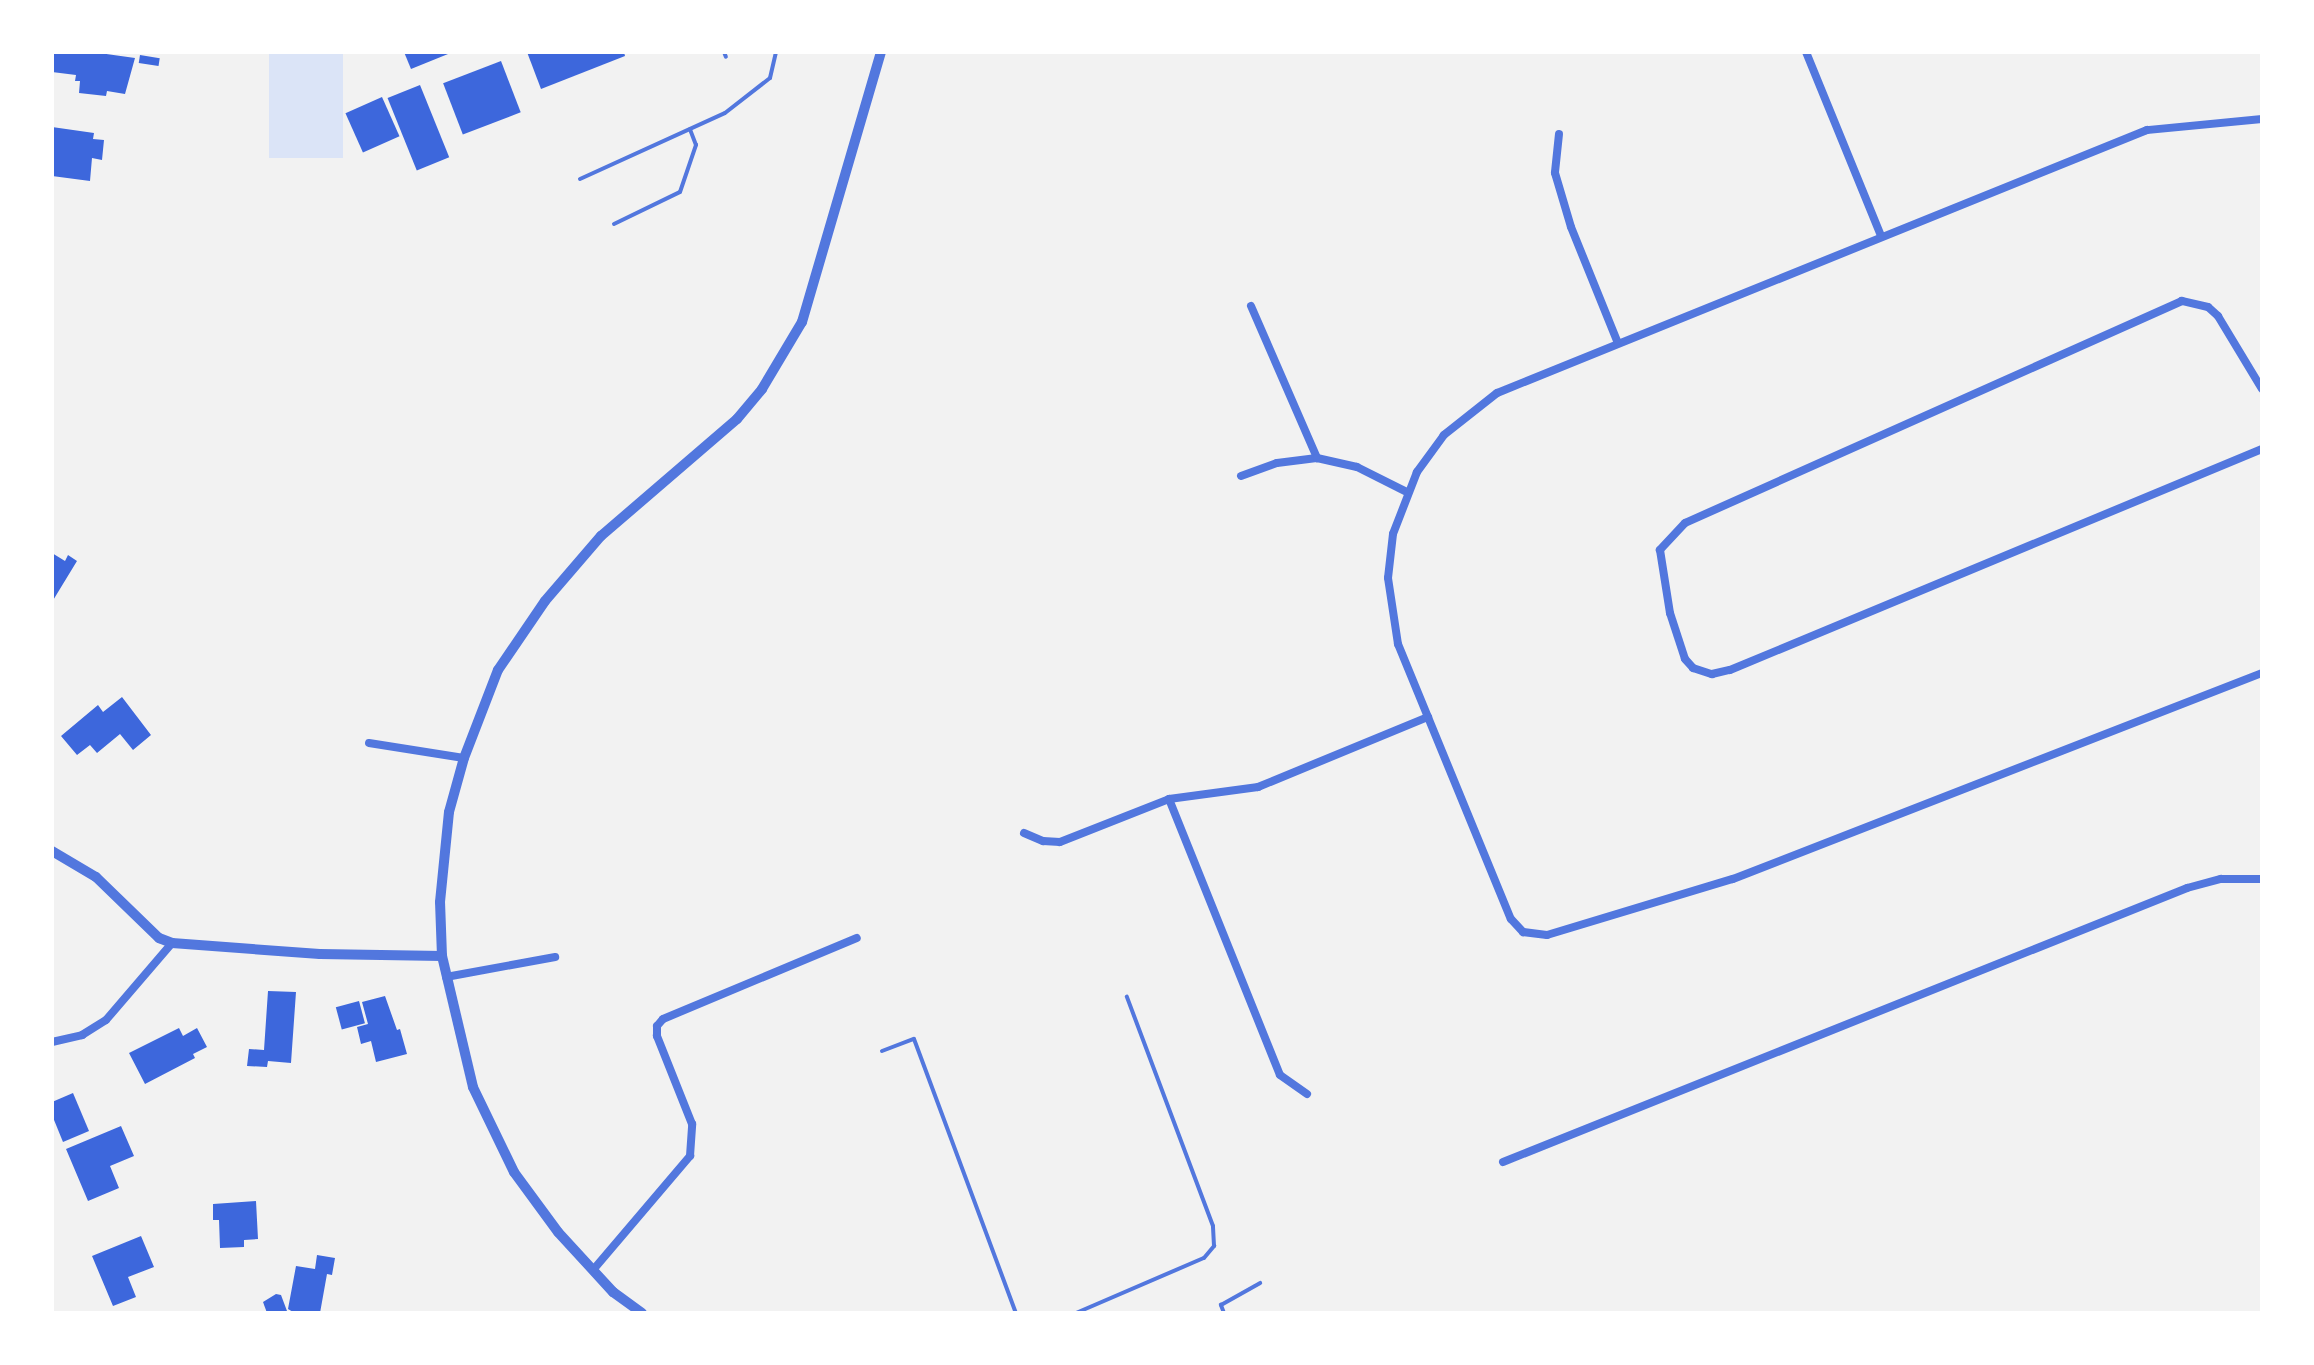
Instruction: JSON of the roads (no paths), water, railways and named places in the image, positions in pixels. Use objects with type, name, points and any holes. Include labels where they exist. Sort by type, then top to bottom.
[{"type":"street","points":[[642,1313],[613,1292],[558,1232],[514,1172],[473,1087],[442,956],[440,902],[449,812],[464,758],[498,670],[545,601],[601,536],[737,419],[762,389],[802,322],[881,52]]},
{"type":"street","points":[[1806,52],[1881,236]]},
{"type":"street","points":[[2262,119],[2147,130],[1617,341],[1518,383],[1478,405],[1444,435],[1407,492],[1391,545],[1389,600],[1398,644],[1511,919],[1523,932],[1547,935],[1733,879],[2262,673]]},
{"type":"street","points":[[1559,134],[1555,173],[1571,227],[1617,341]]},
{"type":"street","points":[[2262,389],[2218,316],[2208,307],[2182,301],[1685,523],[1660,550],[1670,613],[1685,659],[1693,668],[1712,674],[1730,670],[2262,449]]},
{"type":"street","points":[[1251,306],[1317,458]]},
{"type":"street","points":[[1241,476],[1277,463],[1317,458],[1357,467],[1407,492]]},
{"type":"street","points":[[1024,833],[1043,841],[1060,842],[1169,799],[1258,787],[1428,717]]},
{"type":"street","points":[[369,743],[464,758]]},
{"type":"street","points":[[1169,799],[1280,1075],[1307,1094]]},
{"type":"street","points":[[52,851],[96,877],[159,938],[172,943],[320,954],[442,956]]},
{"type":"street","points":[[1503,1162],[2187,888],[2221,879],[2262,879]]},
{"type":"street","points":[[593,1270],[690,1156],[692,1124],[657,1036],[657,1026],[663,1019],[857,938]]},
{"type":"street","points":[[52,1042],[82,1035],[106,1020],[172,943]]},
{"type":"street","points":[[446,977],[555,957]]},
{"type":"lane","points":[[580,179],[725,113],[760,87],[774,70],[776,52]]},
{"type":"lane","points":[[614,224],[680,192],[696,145],[690,129]]},
{"type":"lane","points":[[1076,1313],[1204,1258],[1214,1246],[1213,1226],[1127,997]]},
{"type":"lane","points":[[882,1051],[914,1039],[1016,1313]]},
{"type":"lane","points":[[1224,1313],[1221,1305],[1260,1283]]}]
